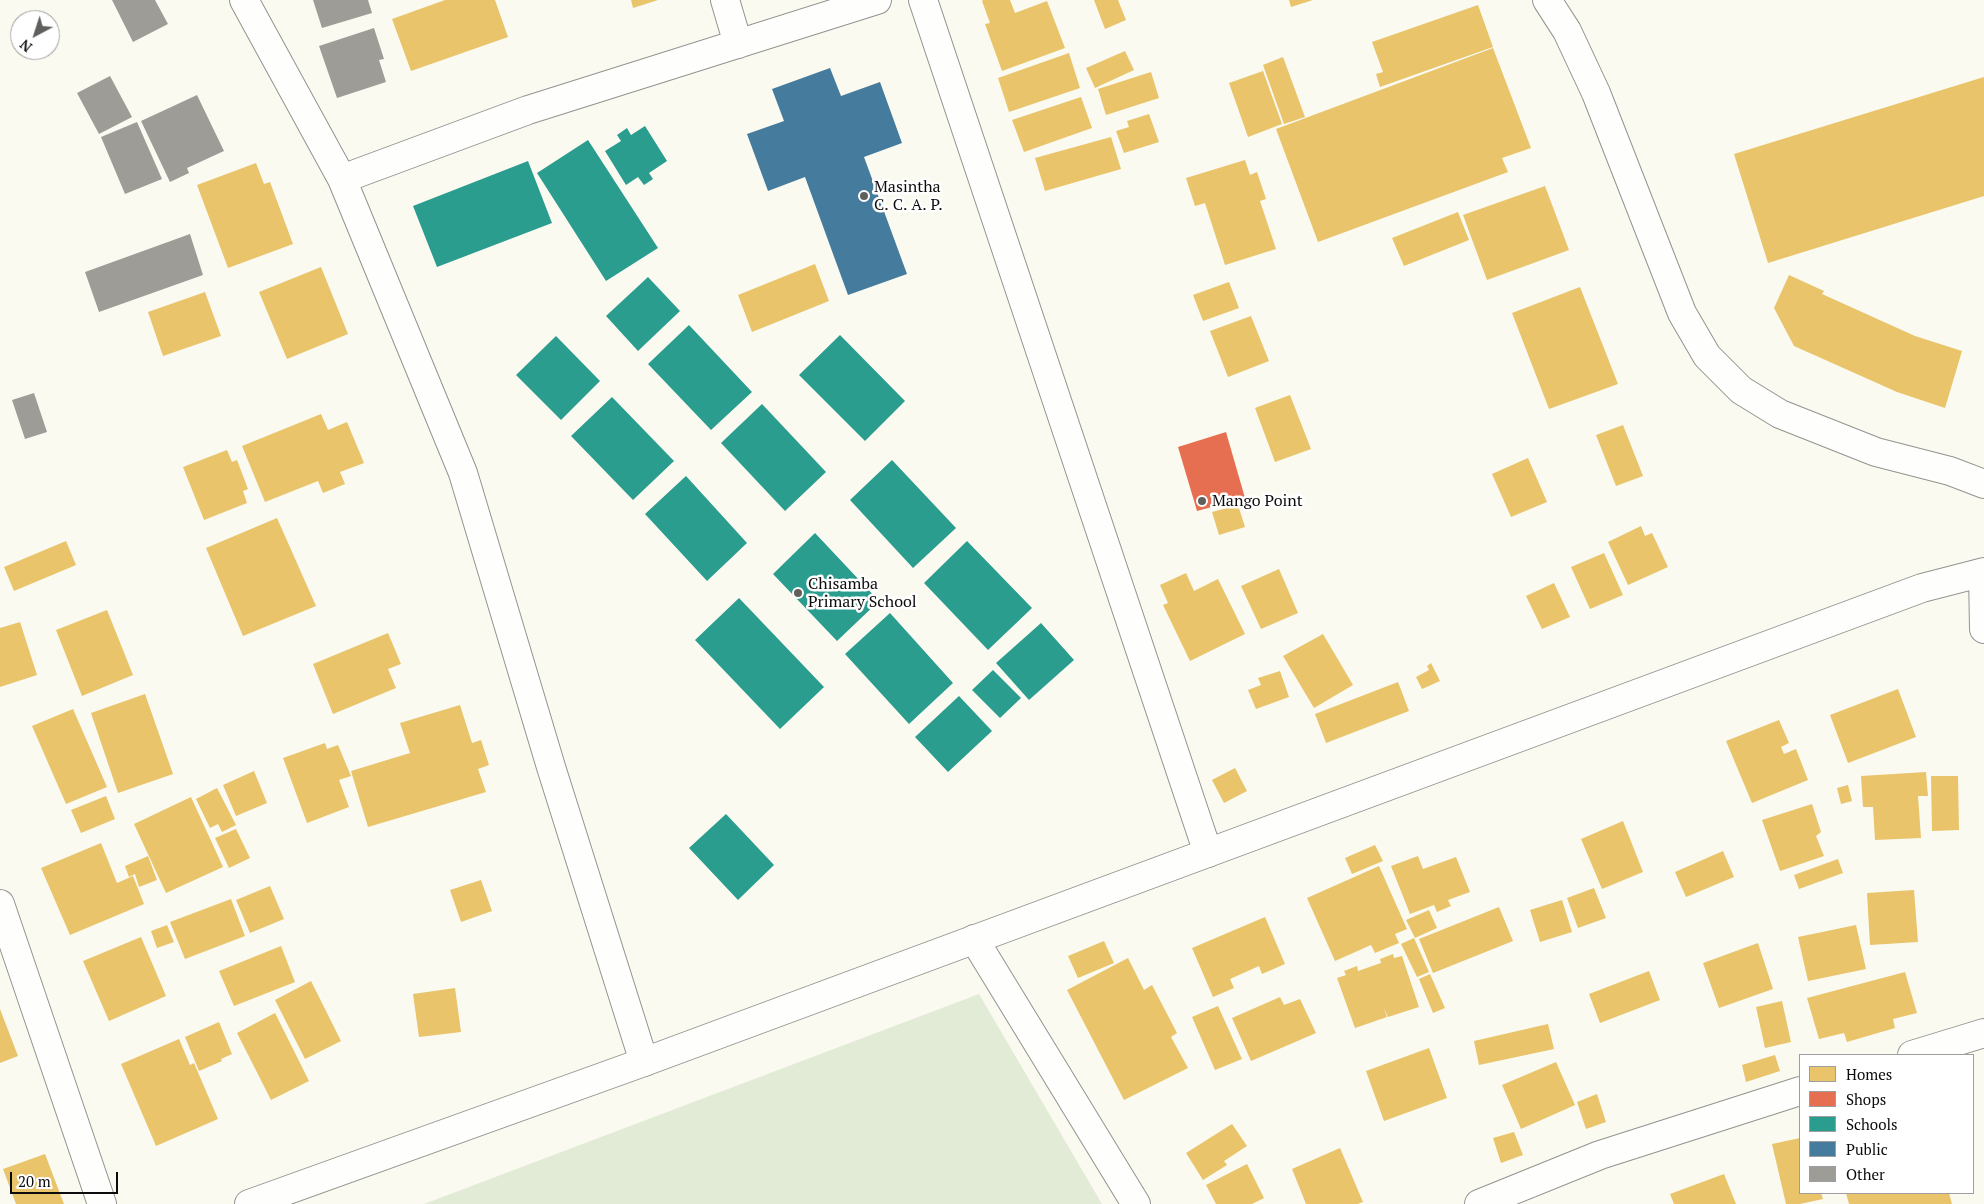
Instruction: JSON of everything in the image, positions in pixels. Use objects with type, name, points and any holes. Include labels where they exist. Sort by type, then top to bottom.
[{"type":"street","points":[[244,0],[342,179],[463,473],[551,766],[644,1062]]},
{"type":"street","points":[[725,0],[738,44]]},
{"type":"street","points":[[342,179],[528,110],[877,0]]},
{"type":"street","points":[[923,0],[1208,853]]},
{"type":"street","points":[[1547,0],[1567,31],[1596,93],[1682,313],[1707,356],[1741,390],[1780,414],[1876,452],[1950,471],[1984,484]]},
{"type":"street","points":[[249,1204],[644,1062],[1922,588],[1983,572],[1984,629]]},
{"type":"street","points":[[0,904],[102,1204]]},
{"type":"street","points":[[974,939],[1136,1204]]},
{"type":"street","points":[[1915,1054],[1984,1032]]},
{"type":"street","points":[[1479,1204],[1600,1155],[1799,1091]]},
{"type":"green space","points":[[979,994],[1102,1204],[424,1204]]},
{"type":"building: Homes","points":[[445,0],[495,0],[508,37],[411,71],[392,19]]},
{"type":"building: Homes","points":[[631,0],[658,0],[633,8]]},
{"type":"building: Homes","points":[[983,0],[1010,0],[1015,13],[1047,1],[1065,48],[1002,71],[985,24],[990,23]]},
{"type":"building: Homes","points":[[1094,0],[1118,0],[1126,20],[1105,29]]},
{"type":"building: Homes","points":[[1289,0],[1313,0],[1291,7]]},
{"type":"building: Homes","points":[[1478,5],[1493,47],[1380,87],[1376,74],[1383,72],[1372,42]]},
{"type":"building: Homes","points":[[1493,48],[1531,148],[1502,158],[1508,172],[1318,242],[1276,129]]},
{"type":"building: Homes","points":[[1125,51],[1134,70],[1095,88],[1086,68]]},
{"type":"building: Homes","points":[[1069,53],[1080,88],[1009,112],[998,78]]},
{"type":"building: Homes","points":[[1283,57],[1305,117],[1284,124],[1263,65]]},
{"type":"building: Homes","points":[[1263,71],[1282,124],[1248,137],[1229,83]]},
{"type":"building: Homes","points":[[1151,72],[1159,98],[1106,115],[1098,89]]},
{"type":"building: Homes","points":[[1984,77],[1984,196],[1768,263],[1734,154]]},
{"type":"building: Homes","points":[[1081,97],[1092,128],[1024,152],[1012,120]]},
{"type":"building: Homes","points":[[1149,114],[1159,142],[1124,153],[1116,131],[1129,127],[1127,121]]},
{"type":"building: Homes","points":[[1111,137],[1121,169],[1045,191],[1035,158]]},
{"type":"building: Homes","points":[[1245,160],[1250,175],[1257,172],[1266,199],[1260,201],[1276,249],[1225,265],[1205,203],[1195,206],[1186,178]]},
{"type":"building: Homes","points":[[256,163],[264,184],[270,182],[293,244],[228,268],[197,185]]},
{"type":"building: Homes","points":[[1545,186],[1569,250],[1487,280],[1463,215]]},
{"type":"building: Homes","points":[[1458,212],[1469,240],[1404,266],[1392,238]]},
{"type":"building: Homes","points":[[815,264],[829,301],[752,332],[738,295]]},
{"type":"building: Homes","points":[[321,267],[348,334],[287,359],[259,292]]},
{"type":"building: Homes","points":[[1789,275],[1824,291],[1822,294],[1915,336],[1962,351],[1945,408],[1897,392],[1794,346],[1774,308]]},
{"type":"building: Homes","points":[[1229,282],[1239,308],[1203,321],[1193,295]]},
{"type":"building: Homes","points":[[1580,287],[1618,384],[1549,409],[1512,313]]},
{"type":"building: Homes","points":[[205,292],[221,336],[163,356],[148,312]]},
{"type":"building: Homes","points":[[1251,316],[1269,361],[1228,377],[1210,331]]},
{"type":"building: Homes","points":[[1290,395],[1311,449],[1275,462],[1255,408]]},
{"type":"building: Homes","points":[[321,414],[328,430],[347,422],[364,463],[340,472],[345,484],[323,493],[318,481],[265,502],[242,446]]},
{"type":"building: Homes","points":[[1623,425],[1643,476],[1616,486],[1596,435]]},
{"type":"building: Homes","points":[[227,450],[232,462],[237,460],[248,489],[243,491],[247,503],[204,520],[183,467]]},
{"type":"building: Homes","points":[[1528,458],[1547,502],[1511,517],[1492,474]]},
{"type":"building: Homes","points":[[1238,505],[1245,527],[1219,535],[1212,512]]},
{"type":"building: Homes","points":[[277,518],[316,606],[243,636],[206,548]]},
{"type":"building: Homes","points":[[1641,526],[1645,536],[1652,533],[1668,567],[1628,585],[1608,542]]},
{"type":"building: Homes","points":[[66,541],[76,565],[14,591],[4,567]]},
{"type":"building: Homes","points":[[1604,553],[1623,595],[1590,609],[1571,567]]},
{"type":"building: Homes","points":[[1279,569],[1298,613],[1261,629],[1241,586]]},
{"type":"building: Homes","points":[[1186,573],[1194,591],[1218,579],[1245,634],[1190,661],[1163,605],[1168,603],[1160,585]]},
{"type":"building: Homes","points":[[1554,583],[1570,617],[1542,629],[1526,596]]},
{"type":"building: Homes","points":[[107,610],[133,675],[82,696],[56,630]]},
{"type":"building: Homes","points":[[20,622],[37,675],[0,687],[0,628]]},
{"type":"building: Homes","points":[[388,633],[401,664],[388,669],[396,688],[333,714],[313,664]]},
{"type":"building: Homes","points":[[1323,634],[1353,685],[1314,708],[1283,656]]},
{"type":"building: Homes","points":[[1431,663],[1440,681],[1422,689],[1416,677],[1429,670],[1427,666]]},
{"type":"building: Homes","points":[[1280,671],[1289,697],[1256,709],[1248,690],[1261,685],[1258,678]]},
{"type":"building: Homes","points":[[1398,682],[1409,711],[1326,743],[1315,714]]},
{"type":"building: Homes","points":[[1898,689],[1916,737],[1848,763],[1830,715]]},
{"type":"building: Homes","points":[[145,694],[173,774],[118,793],[91,713]]},
{"type":"building: Homes","points":[[460,705],[472,743],[481,740],[489,765],[478,769],[486,792],[368,827],[351,771],[410,753],[400,723]]},
{"type":"building: Homes","points":[[73,709],[107,787],[66,804],[32,726]]},
{"type":"building: Homes","points":[[1779,720],[1789,743],[1781,747],[1784,754],[1796,749],[1808,780],[1752,803],[1726,741]]},
{"type":"building: Homes","points":[[325,743],[327,749],[338,745],[351,776],[339,780],[349,807],[307,823],[283,758]]},
{"type":"building: Homes","points":[[1235,768],[1247,791],[1224,803],[1212,780]]},
{"type":"building: Homes","points":[[254,771],[267,803],[236,816],[223,785]]},
{"type":"building: Homes","points":[[1926,772],[1928,796],[1918,796],[1921,838],[1875,840],[1873,807],[1863,807],[1861,776]]},
{"type":"building: Homes","points":[[1931,776],[1958,776],[1959,830],[1932,831]]},
{"type":"building: Homes","points":[[1848,785],[1852,801],[1841,804],[1837,788]]},
{"type":"building: Homes","points":[[217,788],[236,825],[222,832],[218,824],[210,828],[196,799]]},
{"type":"building: Homes","points":[[106,796],[115,819],[81,833],[71,810]]},
{"type":"building: Homes","points":[[191,797],[223,867],[166,893],[134,824]]},
{"type":"building: Homes","points":[[1812,804],[1821,832],[1816,836],[1824,856],[1780,871],[1762,820]]},
{"type":"building: Homes","points":[[1623,821],[1643,872],[1602,889],[1581,839]]},
{"type":"building: Homes","points":[[236,829],[250,858],[229,868],[215,838]]},
{"type":"building: Homes","points":[[101,843],[117,883],[133,876],[144,904],[70,935],[41,868]]},
{"type":"building: Homes","points":[[1375,845],[1383,861],[1352,874],[1345,858]]},
{"type":"building: Homes","points":[[1723,851],[1734,877],[1686,897],[1675,872]]},
{"type":"building: Homes","points":[[148,856],[157,880],[139,887],[135,874],[129,877],[125,866]]},
{"type":"building: Homes","points":[[1418,856],[1423,869],[1456,857],[1470,892],[1448,900],[1451,906],[1437,912],[1434,905],[1410,914],[1391,866]]},
{"type":"building: Homes","points":[[1838,859],[1843,873],[1799,889],[1794,875]]},
{"type":"building: Homes","points":[[1379,866],[1407,929],[1395,934],[1399,943],[1375,953],[1371,945],[1335,961],[1307,898]]},
{"type":"building: Homes","points":[[481,880],[492,911],[461,922],[450,890]]},
{"type":"building: Homes","points":[[270,886],[284,919],[250,933],[236,900]]},
{"type":"building: Homes","points":[[1594,888],[1606,918],[1578,928],[1567,898]]},
{"type":"building: Homes","points":[[1914,890],[1918,942],[1870,945],[1867,893]]},
{"type":"building: Homes","points":[[231,899],[245,936],[185,959],[170,922]]},
{"type":"building: Homes","points":[[1562,900],[1572,932],[1540,942],[1530,910]]},
{"type":"building: Homes","points":[[1499,907],[1513,941],[1433,973],[1419,939]]},
{"type":"building: Homes","points":[[1429,910],[1437,928],[1415,938],[1406,920]]},
{"type":"building: Homes","points":[[1265,917],[1285,964],[1262,974],[1259,966],[1230,979],[1234,988],[1213,997],[1192,948]]},
{"type":"building: Homes","points":[[167,925],[174,942],[157,948],[151,931]]},
{"type":"building: Homes","points":[[1856,925],[1866,969],[1808,981],[1798,937]]},
{"type":"building: Homes","points":[[141,937],[166,996],[109,1021],[83,961]]},
{"type":"building: Homes","points":[[1414,938],[1429,972],[1417,977],[1401,944]]},
{"type":"building: Homes","points":[[1104,941],[1114,963],[1078,978],[1068,956]]},
{"type":"building: Homes","points":[[1758,943],[1773,989],[1719,1008],[1703,963]]},
{"type":"building: Homes","points":[[281,946],[295,982],[234,1006],[219,971]]},
{"type":"building: Homes","points":[[1393,954],[1394,958],[1402,956],[1419,1007],[1388,1017],[1384,1008],[1387,1017],[1355,1028],[1337,978],[1346,975],[1344,971],[1357,966],[1358,971],[1381,963],[1380,959]]},
{"type":"building: Homes","points":[[1128,958],[1144,990],[1152,985],[1177,1033],[1171,1037],[1188,1068],[1124,1100],[1067,990]]},
{"type":"building: Homes","points":[[1649,971],[1660,1000],[1600,1023],[1589,994]]},
{"type":"building: Homes","points":[[1905,972],[1917,1013],[1893,1019],[1895,1028],[1847,1042],[1844,1033],[1819,1039],[1807,998]]},
{"type":"building: Homes","points":[[1430,974],[1445,1008],[1433,1013],[1419,979]]},
{"type":"building: Homes","points":[[311,981],[341,1041],[305,1059],[275,1000]]},
{"type":"building: Homes","points":[[455,988],[461,1032],[419,1037],[413,994]]},
{"type":"building: Homes","points":[[1280,997],[1284,1005],[1300,999],[1316,1033],[1251,1061],[1232,1018]]},
{"type":"building: Homes","points":[[1782,1001],[1791,1042],[1765,1048],[1756,1007]]},
{"type":"building: Homes","points":[[1218,1006],[1242,1059],[1215,1070],[1192,1017]]},
{"type":"building: Homes","points":[[0,1009],[18,1056],[0,1063]]},
{"type":"building: Homes","points":[[275,1013],[309,1081],[271,1100],[237,1033]]},
{"type":"building: Homes","points":[[219,1022],[232,1054],[221,1059],[222,1061],[199,1071],[185,1037]]},
{"type":"building: Homes","points":[[1548,1024],[1554,1049],[1479,1065],[1474,1041]]},
{"type":"building: Homes","points":[[179,1039],[190,1065],[194,1063],[218,1119],[156,1146],[121,1064]]},
{"type":"building: Homes","points":[[1429,1048],[1447,1098],[1384,1121],[1366,1071]]},
{"type":"building: Homes","points":[[1775,1055],[1780,1071],[1746,1082],[1742,1065]]},
{"type":"building: Homes","points":[[1556,1062],[1575,1105],[1521,1129],[1502,1085]]},
{"type":"building: Homes","points":[[1597,1094],[1606,1122],[1586,1129],[1577,1102]]},
{"type":"building: Homes","points":[[1232,1124],[1247,1146],[1224,1161],[1227,1165],[1203,1180],[1186,1153]]},
{"type":"building: Homes","points":[[1514,1132],[1523,1155],[1501,1163],[1493,1138]]},
{"type":"building: Homes","points":[[1799,1138],[1799,1194],[1821,1194],[1823,1199],[1800,1204],[1786,1204],[1772,1144]]},
{"type":"building: Homes","points":[[1340,1148],[1363,1202],[1358,1204],[1306,1204],[1292,1169]]},
{"type":"building: Homes","points":[[45,1154],[64,1204],[16,1204],[3,1169]]},
{"type":"building: Homes","points":[[1247,1164],[1264,1198],[1252,1204],[1216,1204],[1206,1185]]},
{"type":"building: Homes","points":[[1724,1174],[1736,1204],[1674,1204],[1670,1194]]},
{"type":"building: Homes","points":[[1846,1194],[1949,1194],[1952,1204],[1849,1204]]},
{"type":"building: Shops","points":[[1226,432],[1245,498],[1197,511],[1178,447]]},
{"type":"building: Schools","points":[[645,126],[667,161],[649,173],[653,179],[644,185],[638,177],[626,185],[605,151],[621,141],[617,135],[627,128],[631,135]]},
{"type":"building: Schools","points":[[588,140],[658,248],[606,281],[537,173]]},
{"type":"building: Schools","points":[[528,161],[552,223],[437,267],[413,206]]},
{"type":"building: Schools","points":[[648,277],[680,311],[638,351],[606,316]]},
{"type":"building: Schools","points":[[689,325],[752,392],[711,430],[648,364]]},
{"type":"building: Schools","points":[[840,335],[905,401],[865,441],[799,375]]},
{"type":"building: Schools","points":[[556,336],[600,381],[561,420],[516,375]]},
{"type":"building: Schools","points":[[612,397],[674,461],[633,500],[571,436]]},
{"type":"building: Schools","points":[[762,404],[826,472],[785,511],[721,443]]},
{"type":"building: Schools","points":[[892,460],[956,528],[913,568],[850,500]]},
{"type":"building: Schools","points":[[686,476],[747,543],[707,581],[645,514]]},
{"type":"building: Schools","points":[[815,533],[879,601],[837,641],[773,574]]},
{"type":"building: Schools","points":[[967,541],[1032,608],[988,650],[924,583]]},
{"type":"building: Schools","points":[[739,598],[824,687],[780,729],[695,640]]},
{"type":"building: Schools","points":[[890,613],[953,683],[909,724],[845,654]]},
{"type":"building: Schools","points":[[1041,623],[1074,660],[1029,700],[996,663]]},
{"type":"building: Schools","points":[[993,670],[1021,698],[1000,718],[972,690]]},
{"type":"building: Schools","points":[[959,696],[992,731],[948,772],[915,737]]},
{"type":"building: Schools","points":[[726,814],[774,865],[738,900],[689,848]]},
{"type":"building: Public","points":[[830,68],[841,96],[880,82],[902,143],[864,157],[907,274],[848,295],[805,177],[768,191],[747,134],[784,121],[772,89]]},
{"type":"building: Other","points":[[112,0],[155,0],[168,24],[133,42]]},
{"type":"building: Other","points":[[313,0],[368,0],[372,13],[322,28]]},
{"type":"building: Other","points":[[374,28],[384,59],[379,60],[386,82],[337,98],[319,46]]},
{"type":"building: Other","points":[[110,76],[132,117],[99,134],[77,93]]},
{"type":"building: Other","points":[[197,95],[224,151],[187,168],[189,173],[170,182],[141,121]]},
{"type":"building: Other","points":[[137,122],[162,179],[125,194],[101,137]]},
{"type":"building: Other","points":[[190,234],[203,275],[99,312],[85,272]]},
{"type":"building: Other","points":[[34,393],[47,432],[25,439],[12,400]]},
{"type":"place","name":"Masintha C. C. A. P.","points":[[864,196]]},
{"type":"place","name":"Mango Point","points":[[1202,501]]},
{"type":"place","name":"Chisamba Primary School","points":[[798,593]]}]
